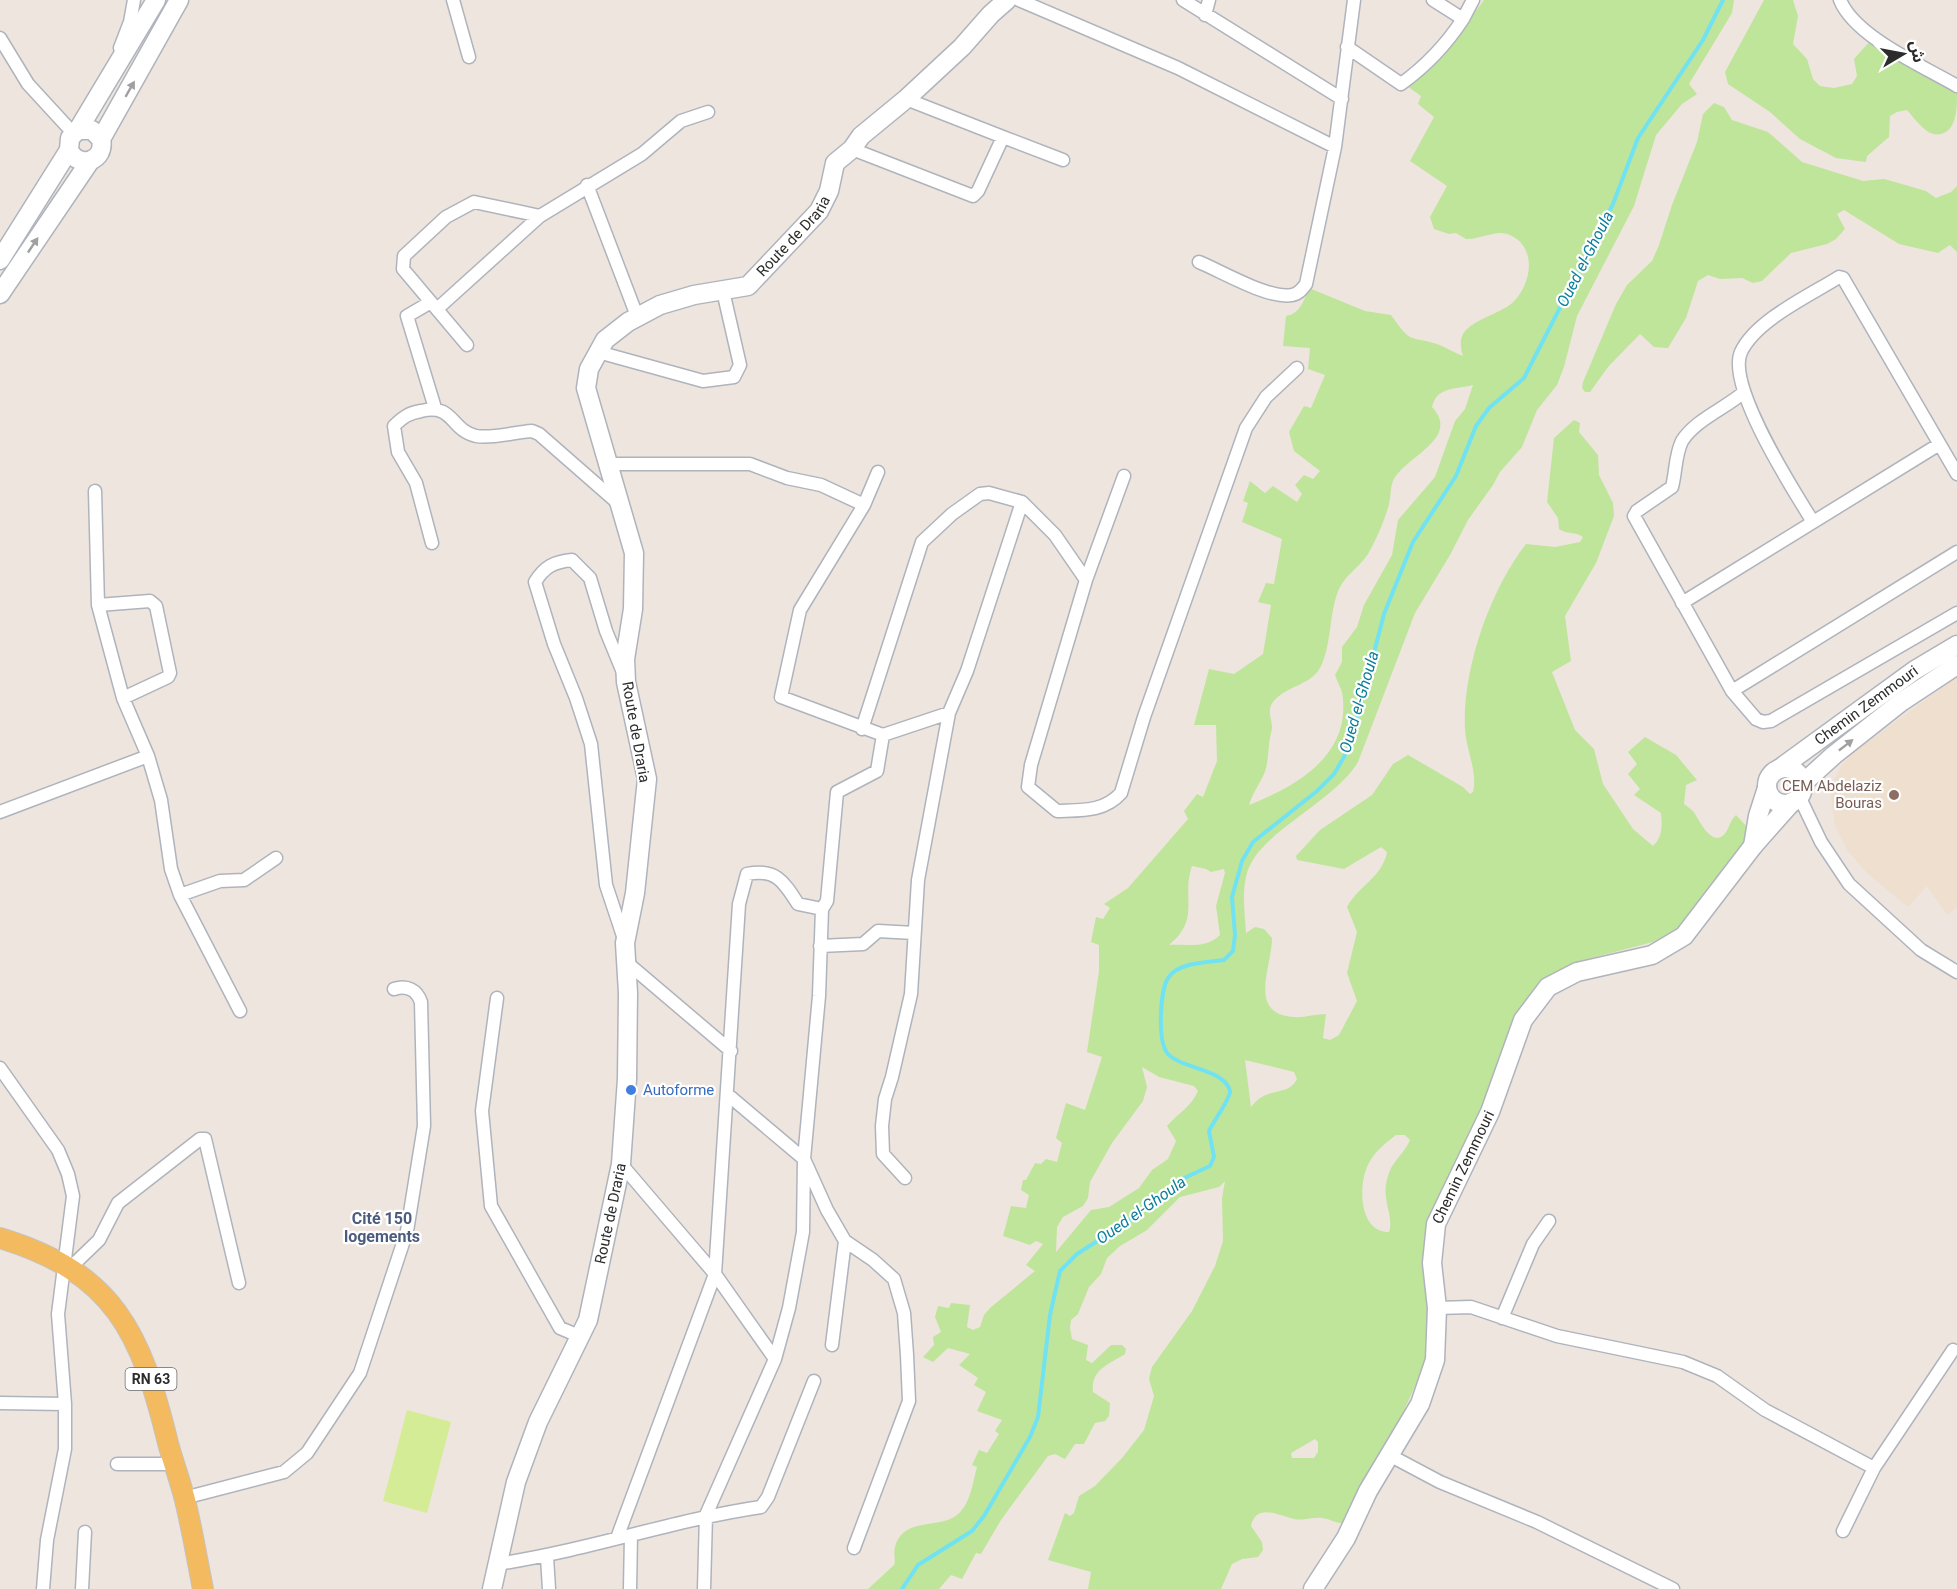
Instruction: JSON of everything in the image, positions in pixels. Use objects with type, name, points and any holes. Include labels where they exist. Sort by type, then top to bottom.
[{"type":"main road","points":[[0,260],[156,0]]},
{"type":"main road","points":[[0,294],[90,161],[100,153],[101,139],[179,0]]},
{"type":"main road","name":"Route de Draria","points":[[492,1589],[516,1482],[530,1442],[588,1320],[621,1164],[627,1080],[628,993],[625,952],[635,893],[647,779],[626,682],[625,659],[635,573],[634,553],[586,388],[589,369],[605,340],[637,316],[682,298],[748,286],[819,211],[830,191],[836,162],[852,149],[861,136],[906,99],[1007,0]]},
{"type":"main road","points":[[75,136],[92,130],[101,139]]},
{"type":"main road","points":[[75,136],[76,159],[90,161]]},
{"type":"main road","name":"Chemin Zemmouri","points":[[1779,769],[1915,670],[1957,645]]},
{"type":"main road","name":"Chemin Zemmouri","points":[[1313,1589],[1346,1538],[1368,1491],[1420,1404],[1435,1360],[1437,1308],[1431,1263],[1436,1224],[1490,1112],[1523,1020],[1548,987],[1567,977],[1577,972],[1652,955],[1684,936],[1753,846],[1829,759],[1901,702],[1957,664]]},
{"type":"main road","points":[[1779,769],[1797,773],[1798,794],[1779,803],[1769,794],[1767,788],[1770,776],[1779,769]]},
{"type":"main road","name":"Chemin Zemmouri","points":[[1753,846],[1758,816],[1767,788]]},
{"type":"main road","name":"RN 63","points":[[0,1238],[38,1251],[68,1266],[110,1303],[129,1329],[158,1396],[184,1498],[203,1589]]},
{"type":"street","points":[[0,38],[28,84],[75,136],[96,84],[119,49],[130,22],[134,0]]},
{"type":"street","points":[[453,0],[469,57]]},
{"type":"street","points":[[1019,0],[1178,68],[1335,147]]},
{"type":"street","points":[[1183,0],[1342,99]]},
{"type":"street","points":[[1205,15],[1209,0]]},
{"type":"street","points":[[1199,261],[1269,292],[1292,295],[1306,284],[1335,147],[1353,0]]},
{"type":"street","points":[[1433,0],[1463,19]]},
{"type":"street","points":[[1347,47],[1401,84],[1449,42],[1473,0]]},
{"type":"street","points":[[1840,0],[1845,13],[1867,32],[1957,86]]},
{"type":"street","points":[[906,99],[1063,160]]},
{"type":"street","points":[[435,408],[407,316],[434,305],[540,216],[587,185],[642,154],[681,121],[708,112]]},
{"type":"street","points":[[852,149],[973,196],[978,191],[1003,137]]},
{"type":"street","points":[[587,185],[637,316]]},
{"type":"street","points":[[467,345],[404,268],[402,262],[408,249],[446,217],[474,202],[540,216]]},
{"type":"street","points":[[1813,522],[1778,465],[1744,392],[1738,364],[1742,351],[1758,329],[1841,277],[1957,474]]},
{"type":"street","points":[[598,352],[703,381],[734,377],[740,366],[723,291]]},
{"type":"street","points":[[1124,476],[1086,580],[1027,781],[1028,787],[1057,811],[1099,808],[1112,803],[1121,793],[1144,717],[1246,428],[1266,397],[1297,368]]},
{"type":"street","points":[[1744,392],[1692,429],[1678,453],[1672,487],[1635,513],[1732,691],[1756,719],[1762,722],[1770,721],[1957,613]]},
{"type":"street","points":[[432,543],[416,483],[398,452],[394,426],[406,414],[435,408],[447,413],[465,432],[479,437],[531,431],[538,434],[622,507]]},
{"type":"street","points":[[1683,603],[1938,445]]},
{"type":"street","points":[[609,464],[750,464],[787,478],[820,485],[864,505]]},
{"type":"street","points":[[878,472],[864,505],[800,610],[781,697],[861,729],[883,735],[949,713]]},
{"type":"street","points":[[95,491],[98,605],[123,699],[148,756],[161,800],[171,869],[180,895],[240,1011]]},
{"type":"street","points":[[861,729],[922,542],[952,514],[980,494],[989,493],[1022,502],[1055,535],[1086,580]]},
{"type":"street","points":[[905,1178],[883,1154],[882,1126],[885,1099],[911,994],[918,879],[949,713],[967,671],[1022,502]]},
{"type":"street","points":[[1732,691],[1957,552]]},
{"type":"street","points":[[626,682],[606,631],[590,578],[572,560],[554,562],[542,571],[535,582],[554,644],[576,698],[591,744],[606,885],[625,952],[731,1051]]},
{"type":"street","points":[[98,605],[150,601],[156,606],[170,673],[168,677],[123,699]]},
{"type":"street","points":[[704,1589],[706,1515],[775,1359],[789,1308],[803,1232],[804,1159],[818,1007],[822,909],[827,901],[837,792],[877,771],[883,735]]},
{"type":"street","points":[[0,812],[148,756]]},
{"type":"street","points":[[1798,794],[1821,842],[1849,884],[1921,950],[1957,972]]},
{"type":"street","points":[[180,895],[220,881],[244,880],[276,858]]},
{"type":"street","points":[[617,1538],[715,1274],[739,904],[747,874],[760,871],[782,879],[798,904],[822,909]]},
{"type":"street","points":[[820,946],[863,944],[878,931],[914,933]]},
{"type":"street","points":[[184,1498],[284,1472],[307,1453],[360,1373],[406,1231],[424,1126],[421,1002],[412,990],[403,987],[394,989]]},
{"type":"street","points":[[497,998],[482,1111],[491,1206],[560,1328],[579,1336]]},
{"type":"street","points":[[0,1068],[58,1150],[68,1174],[73,1196],[68,1266],[58,1314],[65,1404],[65,1449],[47,1540],[43,1589]]},
{"type":"street","points":[[727,1094],[804,1159],[827,1210],[845,1241],[873,1260],[894,1279],[904,1313],[909,1401],[854,1548]]},
{"type":"street","points":[[68,1266],[99,1240],[118,1203],[200,1139],[205,1139],[239,1283]]},
{"type":"street","points":[[621,1164],[715,1274],[775,1359]]},
{"type":"street","points":[[1502,1318],[1533,1244],[1549,1221]]},
{"type":"street","points":[[832,1345],[845,1241]]},
{"type":"street","points":[[1437,1308],[1471,1307],[1557,1336],[1607,1344],[1692,1365],[1717,1376],[1766,1410],[1874,1468]]},
{"type":"street","points":[[1843,1532],[1874,1468],[1953,1350]]},
{"type":"street","points":[[497,1564],[548,1557],[706,1515],[761,1507],[768,1497],[814,1381]]},
{"type":"street","points":[[0,1403],[65,1404]]},
{"type":"street","points":[[1390,1456],[1440,1482],[1537,1521],[1672,1589]]},
{"type":"street","points":[[117,1464],[174,1464]]},
{"type":"street","points":[[82,1589],[85,1532]]},
{"type":"street","points":[[630,1589],[631,1535]]},
{"type":"street","points":[[548,1557],[549,1589]]},
{"type":"shaded area","name":"CEM Abdelaziz Bouras","points":[[1957,677],[1957,907],[1947,915],[1927,886],[1908,907],[1867,873],[1848,851],[1835,826],[1830,789],[1841,766],[1854,752]]},
{"type":"green space","points":[[1484,0],[1734,0],[1732,13],[1689,84],[1697,94],[1682,104],[1656,135],[1634,206],[1577,316],[1557,385],[1537,410],[1522,447],[1500,472],[1468,520],[1415,613],[1358,762],[1331,792],[1278,833],[1252,861],[1244,891],[1246,933],[1255,927],[1264,929],[1272,938],[1265,987],[1266,998],[1270,1007],[1279,1014],[1297,1017],[1326,1014],[1323,1038],[1330,1040],[1339,1035],[1357,1001],[1347,973],[1357,932],[1347,907],[1375,875],[1387,852],[1381,847],[1344,869],[1297,860],[1296,856],[1320,830],[1372,795],[1393,764],[1408,755],[1463,787],[1470,794],[1473,792],[1474,777],[1466,737],[1465,706],[1473,657],[1490,607],[1513,563],[1526,544],[1555,547],[1580,542],[1583,537],[1559,529],[1558,518],[1547,502],[1554,438],[1574,420],[1580,423],[1579,432],[1598,455],[1599,475],[1613,503],[1614,516],[1596,563],[1565,616],[1571,661],[1552,672],[1575,730],[1594,749],[1603,784],[1633,829],[1653,846],[1660,835],[1661,813],[1634,795],[1640,789],[1628,774],[1637,764],[1628,752],[1645,737],[1676,755],[1697,780],[1686,785],[1684,804],[1693,811],[1708,833],[1717,838],[1721,837],[1736,815],[1749,829],[1743,845],[1719,881],[1681,928],[1653,942],[1580,961],[1552,974],[1526,1001],[1457,1167],[1441,1196],[1427,1360],[1384,1454],[1345,1523],[1322,1518],[1294,1519],[1269,1512],[1258,1514],[1251,1526],[1262,1542],[1263,1550],[1258,1557],[1242,1559],[1232,1564],[1221,1589],[1088,1589],[1091,1572],[1048,1560],[1065,1513],[1070,1516],[1074,1513],[1079,1496],[1095,1486],[1122,1458],[1144,1430],[1154,1396],[1149,1379],[1152,1367],[1192,1311],[1215,1266],[1223,1241],[1222,1198],[1225,1181],[1219,1187],[1180,1197],[1147,1230],[1120,1246],[1107,1258],[1101,1274],[1089,1287],[1078,1314],[1071,1320],[1072,1339],[1088,1345],[1086,1360],[1092,1363],[1111,1345],[1122,1345],[1126,1349],[1125,1354],[1102,1368],[1093,1384],[1093,1392],[1110,1403],[1109,1416],[1105,1421],[1095,1423],[1084,1444],[1075,1444],[1065,1459],[1055,1454],[1048,1456],[1001,1520],[981,1554],[976,1553],[962,1579],[951,1575],[939,1589],[868,1589],[894,1565],[895,1547],[907,1530],[945,1521],[961,1511],[971,1490],[977,1467],[972,1465],[979,1450],[987,1453],[999,1434],[995,1431],[1002,1420],[977,1411],[986,1392],[974,1385],[978,1378],[959,1365],[970,1354],[948,1348],[933,1362],[923,1357],[934,1345],[933,1337],[941,1332],[935,1317],[938,1306],[949,1308],[951,1303],[970,1305],[967,1327],[973,1330],[980,1327],[984,1315],[990,1308],[1035,1271],[1026,1265],[1043,1244],[1036,1241],[1030,1245],[1003,1236],[1011,1206],[1026,1208],[1029,1195],[1021,1190],[1023,1180],[1026,1180],[1035,1163],[1041,1164],[1046,1159],[1057,1162],[1062,1143],[1056,1138],[1066,1103],[1085,1110],[1102,1057],[1087,1052],[1099,971],[1099,945],[1091,942],[1096,917],[1103,919],[1110,908],[1104,904],[1128,888],[1188,819],[1184,811],[1197,794],[1203,797],[1217,761],[1216,725],[1194,725],[1209,669],[1234,674],[1263,654],[1271,605],[1258,602],[1266,583],[1274,584],[1282,539],[1242,522],[1248,503],[1243,501],[1250,481],[1265,493],[1273,486],[1297,502],[1302,494],[1295,485],[1304,475],[1313,479],[1320,471],[1294,451],[1289,432],[1304,406],[1311,408],[1325,375],[1308,369],[1310,348],[1283,346],[1286,316],[1298,309],[1309,288],[1365,311],[1391,315],[1410,337],[1437,344],[1463,356],[1461,342],[1466,330],[1476,322],[1511,304],[1524,287],[1529,266],[1528,256],[1517,239],[1502,233],[1466,239],[1456,233],[1449,234],[1434,229],[1430,217],[1447,186],[1410,161],[1434,117],[1418,104],[1421,96],[1407,86],[1464,27]],"holes":[[[1473,385],[1465,409],[1455,421],[1435,477],[1398,520],[1392,555],[1364,605],[1357,627],[1342,647],[1342,662],[1335,675],[1343,700],[1342,720],[1337,738],[1328,754],[1300,779],[1249,805],[1266,768],[1272,729],[1271,706],[1278,696],[1306,681],[1318,671],[1325,655],[1339,589],[1345,579],[1365,559],[1374,543],[1390,501],[1393,481],[1399,472],[1428,447],[1440,429],[1439,418],[1432,407],[1434,400],[1442,392]],[[1192,866],[1211,872],[1224,869],[1225,873],[1216,906],[1220,935],[1203,944],[1169,945],[1185,926]],[[1245,1060],[1294,1072],[1297,1079],[1293,1085],[1257,1100],[1251,1107]],[[1142,1067],[1159,1077],[1194,1086],[1198,1091],[1188,1106],[1167,1126],[1176,1141],[1168,1159],[1152,1170],[1139,1188],[1109,1207],[1091,1210],[1056,1252],[1057,1227],[1063,1217],[1083,1206],[1088,1198],[1090,1182],[1112,1143],[1143,1101],[1147,1087]],[[1396,1135],[1405,1135],[1410,1140],[1390,1170],[1388,1177],[1385,1191],[1390,1221],[1389,1232],[1379,1230],[1372,1225],[1367,1217],[1362,1197],[1364,1176],[1369,1162]],[[1315,1439],[1318,1442],[1318,1452],[1314,1458],[1292,1458],[1291,1453]]]},
{"type":"green space","points":[[1764,0],[1793,0],[1798,16],[1793,44],[1807,59],[1813,79],[1820,86],[1834,88],[1852,84],[1857,76],[1854,59],[1871,40],[1957,93],[1955,118],[1950,128],[1941,134],[1932,134],[1922,127],[1907,110],[1897,112],[1890,116],[1889,137],[1867,156],[1866,162],[1836,158],[1800,139],[1770,112],[1728,84],[1725,72]]},
{"type":"green space","points":[[1714,103],[1724,107],[1732,120],[1768,132],[1802,162],[1863,181],[1884,179],[1926,191],[1936,198],[1951,192],[1957,186],[1957,252],[1950,245],[1938,253],[1899,244],[1844,210],[1837,214],[1845,229],[1836,239],[1827,244],[1791,253],[1762,281],[1753,283],[1742,278],[1720,279],[1708,275],[1698,281],[1686,318],[1668,348],[1654,347],[1640,334],[1608,367],[1590,392],[1585,392],[1582,388],[1583,382],[1616,304],[1627,285],[1652,261],[1697,142],[1703,114]]},
{"type":"green space","points":[[407,1410],[451,1422],[427,1513],[383,1501]]},
{"type":"waterway","name":"Oued el-Ghoula","points":[[902,1589],[918,1565],[972,1531],[984,1516],[1030,1437],[1038,1417],[1050,1315],[1060,1271],[1077,1254],[1124,1224],[1180,1180],[1210,1166],[1214,1157],[1209,1131],[1228,1099],[1230,1091],[1220,1078],[1174,1059],[1168,1054],[1162,1039],[1161,1028],[1163,994],[1168,978],[1186,966],[1224,960],[1233,951],[1235,935],[1232,897],[1242,861],[1253,842],[1317,791],[1334,774],[1344,757],[1356,722],[1384,614],[1413,542],[1456,476],[1476,426],[1489,408],[1524,378],[1613,204],[1638,138],[1703,40],[1723,0]]},
{"type":"place","name":"CEM Abdelaziz Bouras","points":[[1894,795]]},
{"type":"place","name":"Autoforme","points":[[631,1090]]},
{"type":"district","name":"Cité 150 logements","points":[[382,1227]]}]
